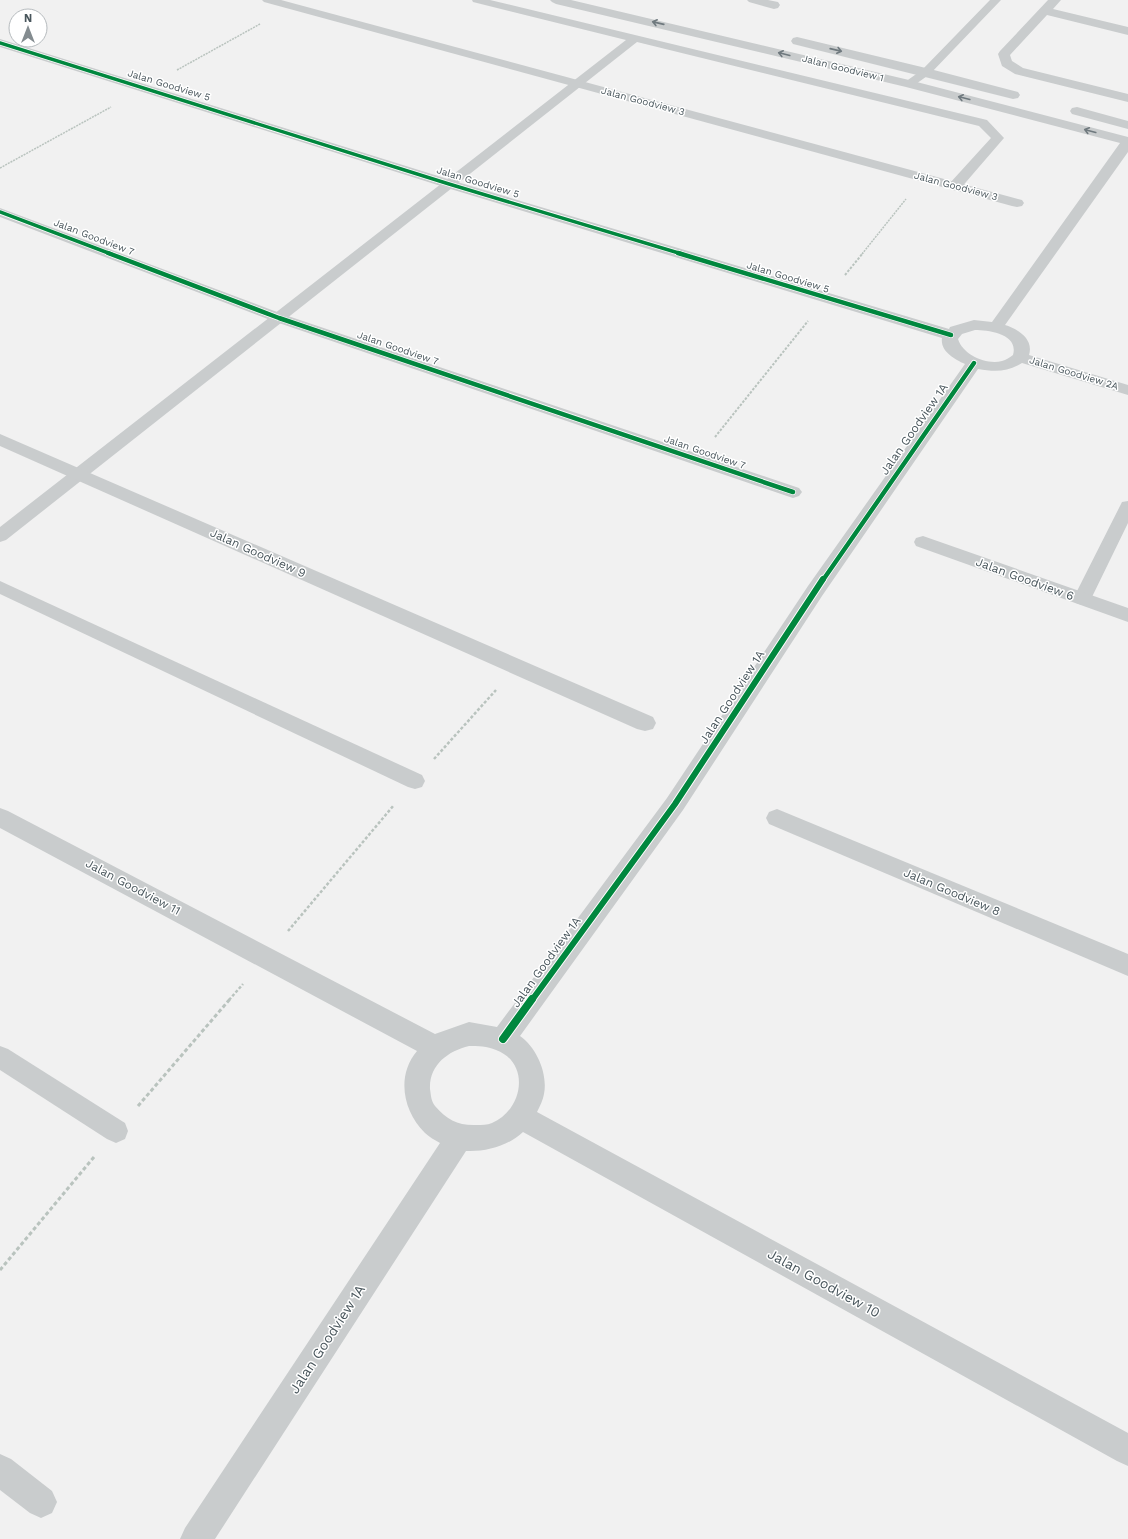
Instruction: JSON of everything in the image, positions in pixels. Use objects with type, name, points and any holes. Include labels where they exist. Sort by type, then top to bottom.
[{"type":"street","name":"Jalan Goodview 3","points":[[268,0],[1018,203]]},
{"type":"street","name":"Jalan Goodview 1","points":[[556,0],[909,84],[1128,141]]},
{"type":"street","points":[[753,0],[774,5]]},
{"type":"street","points":[[1055,0],[1004,54],[1006,63],[1019,71],[1128,98]]},
{"type":"street","points":[[1044,11],[1128,31]]},
{"type":"street","name":"Jalan Goodview 1","points":[[782,38],[926,72],[1028,99]]},
{"type":"street","name":"Jalan Goodview 5","points":[[0,43],[449,184],[951,335]]},
{"type":"street","points":[[1066,109],[1128,125]]},
{"type":"street","points":[[996,327],[1128,141]]},
{"type":"street","name":"Jalan Goodview 7","points":[[0,212],[279,318],[793,492]]},
{"type":"street","points":[[985,325],[996,327],[1007,331],[1016,337],[1022,344],[1023,350],[1020,357],[1014,362],[996,366],[974,363],[956,354],[951,348],[949,342],[951,335],[956,330],[964,327],[985,325]]},
{"type":"street","name":"Jalan Goodview 2A","points":[[1020,357],[1128,390]]},
{"type":"street","name":"Jalan Goodview 1A","points":[[503,1039],[675,804],[815,591],[974,363]]},
{"type":"street","name":"Jalan Goodview 9","points":[[0,439],[645,723]]},
{"type":"street","name":"Jalan Goodview 6","points":[[923,542],[1128,615]]},
{"type":"street","name":"Jalan Goodview 11","points":[[0,817],[436,1048]]},
{"type":"street","name":"Jalan Goodview 8","points":[[777,818],[1128,965]]},
{"type":"street","points":[[469,1034],[487,1034],[503,1039],[518,1050],[528,1065],[532,1082],[530,1100],[521,1116],[509,1128],[493,1136],[476,1140],[458,1138],[443,1132],[430,1122],[421,1108],[416,1092],[418,1076],[425,1061],[436,1048],[452,1039],[469,1034]]},
{"type":"street","name":"Jalan Goodview 10","points":[[521,1116],[1128,1450]]},
{"type":"street","name":"Jalan Goodview 1A","points":[[196,1539],[458,1138]]},
{"type":"street","points":[[0,1470],[41,1502]]},
{"type":"lane","points":[[477,0],[983,123],[998,138],[955,186]]},
{"type":"lane","points":[[909,84],[926,72],[996,0]]},
{"type":"lane","points":[[0,536],[634,39]]},
{"type":"lane","points":[[1082,599],[1128,506]]},
{"type":"lane","points":[[0,587],[415,781]]},
{"type":"lane","points":[[0,1057],[116,1130]]},
{"type":"cycle path","points":[[0,43],[449,184],[951,335]]},
{"type":"cycle path","points":[[0,212],[279,318],[793,492]]},
{"type":"cycle path","points":[[503,1039],[675,804],[815,591],[974,363]]}]
